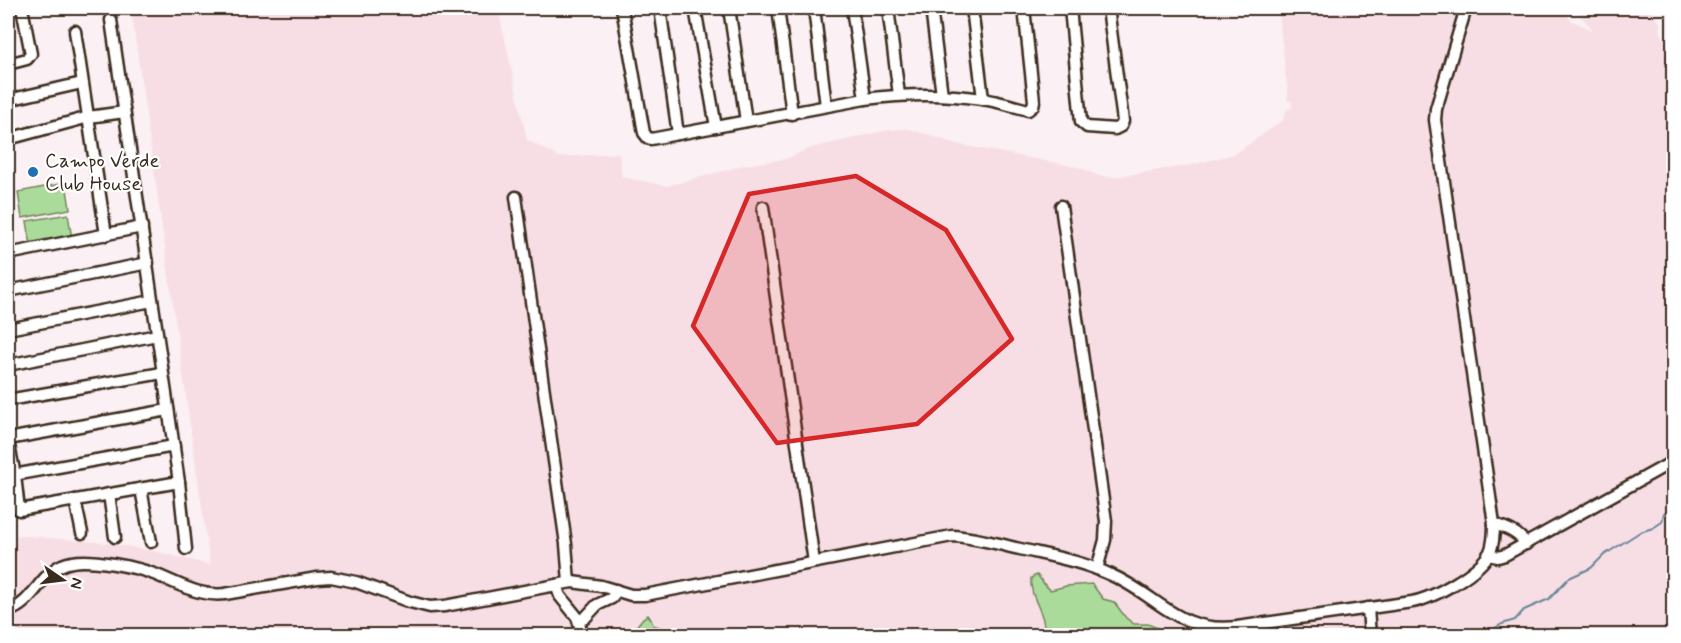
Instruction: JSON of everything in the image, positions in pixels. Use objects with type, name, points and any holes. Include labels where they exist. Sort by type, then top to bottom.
[{"type":"street","points":[[8,64],[27,59],[31,54],[22,8]]},
{"type":"street","points":[[622,8],[644,134],[651,139],[899,94],[983,99],[1028,110],[1033,106],[1034,101],[1024,8]]},
{"type":"street","points":[[660,8],[678,134]]},
{"type":"street","points":[[694,8],[716,127]]},
{"type":"street","points":[[729,8],[746,121]]},
{"type":"street","points":[[778,8],[792,114]]},
{"type":"street","points":[[814,8],[826,106]]},
{"type":"street","points":[[852,8],[865,99]]},
{"type":"street","points":[[888,8],[899,94]]},
{"type":"street","points":[[931,8],[942,95]]},
{"type":"street","points":[[972,8],[983,99]]},
{"type":"street","points":[[1070,8],[1081,122],[1087,127],[1115,129],[1121,126],[1123,121],[1108,8]]},
{"type":"street","points":[[8,611],[23,603],[53,569],[64,563],[77,561],[103,563],[143,571],[187,589],[211,595],[308,579],[331,578],[356,582],[410,603],[435,607],[569,582],[584,583],[631,595],[645,595],[955,536],[1004,545],[1097,569],[1133,587],[1177,617],[1193,624],[1221,629],[1419,601],[1431,597],[1483,562],[1493,541],[1494,524],[1435,120],[1436,108],[1466,8]]},
{"type":"street","points":[[111,20],[174,446],[186,549]]},
{"type":"street","points":[[75,31],[106,235]]},
{"type":"street","points":[[8,100],[82,82]]},
{"type":"street","points":[[8,139],[89,117],[124,112]]},
{"type":"street","points":[[516,197],[566,544],[569,582]]},
{"type":"street","points":[[1060,206],[1106,521],[1105,540],[1097,569]]},
{"type":"street","points":[[763,207],[814,562]]},
{"type":"street","points":[[8,254],[142,227]]},
{"type":"street","points":[[8,291],[147,263]]},
{"type":"street","points":[[8,328],[152,301]]},
{"type":"street","points":[[8,365],[157,335]]},
{"type":"street","points":[[8,400],[162,373]]},
{"type":"street","points":[[168,410],[8,440],[13,510],[179,482]]},
{"type":"street","points":[[11,476],[174,446]]},
{"type":"street","points":[[1488,555],[1501,557],[1674,461]]},
{"type":"street","points":[[141,489],[151,542]]},
{"type":"street","points":[[109,494],[115,537]]},
{"type":"street","points":[[75,500],[82,533]]},
{"type":"street","points":[[1494,524],[1512,531],[1526,544]]},
{"type":"street","points":[[556,585],[560,596],[579,621],[583,636]]},
{"type":"street","points":[[579,621],[597,605],[612,598],[616,590]]},
{"type":"street","points":[[1368,608],[1370,633]]},
{"type":"highlighted area","points":[[856,176],[946,230],[1012,339],[917,424],[777,443],[693,326],[749,194]]},
{"type":"shaded area","points":[[372,8],[397,11],[415,8],[498,8],[527,140],[559,157],[619,153],[622,177],[667,186],[745,165],[785,159],[811,148],[888,130],[909,129],[961,145],[1078,167],[1100,176],[1114,177],[1191,165],[1235,154],[1283,120],[1287,109],[1292,108],[1291,101],[1287,101],[1278,8],[1561,8],[1572,21],[1593,30],[1574,8],[1649,8],[1660,23],[1661,33],[1673,55],[1673,635],[8,636],[8,560],[17,535],[108,543],[210,565],[131,9]]},
{"type":"green space","points":[[66,183],[70,209],[22,218],[18,192]]},
{"type":"green space","points":[[68,214],[72,239],[31,246],[27,221]]},
{"type":"green space","points":[[1037,575],[1051,590],[1092,584],[1103,599],[1114,602],[1126,618],[1134,624],[1148,624],[1169,635],[1044,635],[1043,620],[1031,586],[1031,578]]},
{"type":"green space","points":[[648,615],[653,625],[677,635],[615,635],[635,628]]},
{"type":"waterway","points":[[1481,636],[1502,624],[1515,620],[1524,610],[1549,599],[1569,578],[1591,568],[1604,555],[1640,532],[1662,522],[1664,513],[1674,505]]},
{"type":"waterway","points":[[334,636],[351,629],[366,631],[378,636]]},
{"type":"waterway","points":[[627,636],[640,632],[654,636]]},
{"type":"place","name":"Campo Verde Club House","points":[[33,172]]}]
